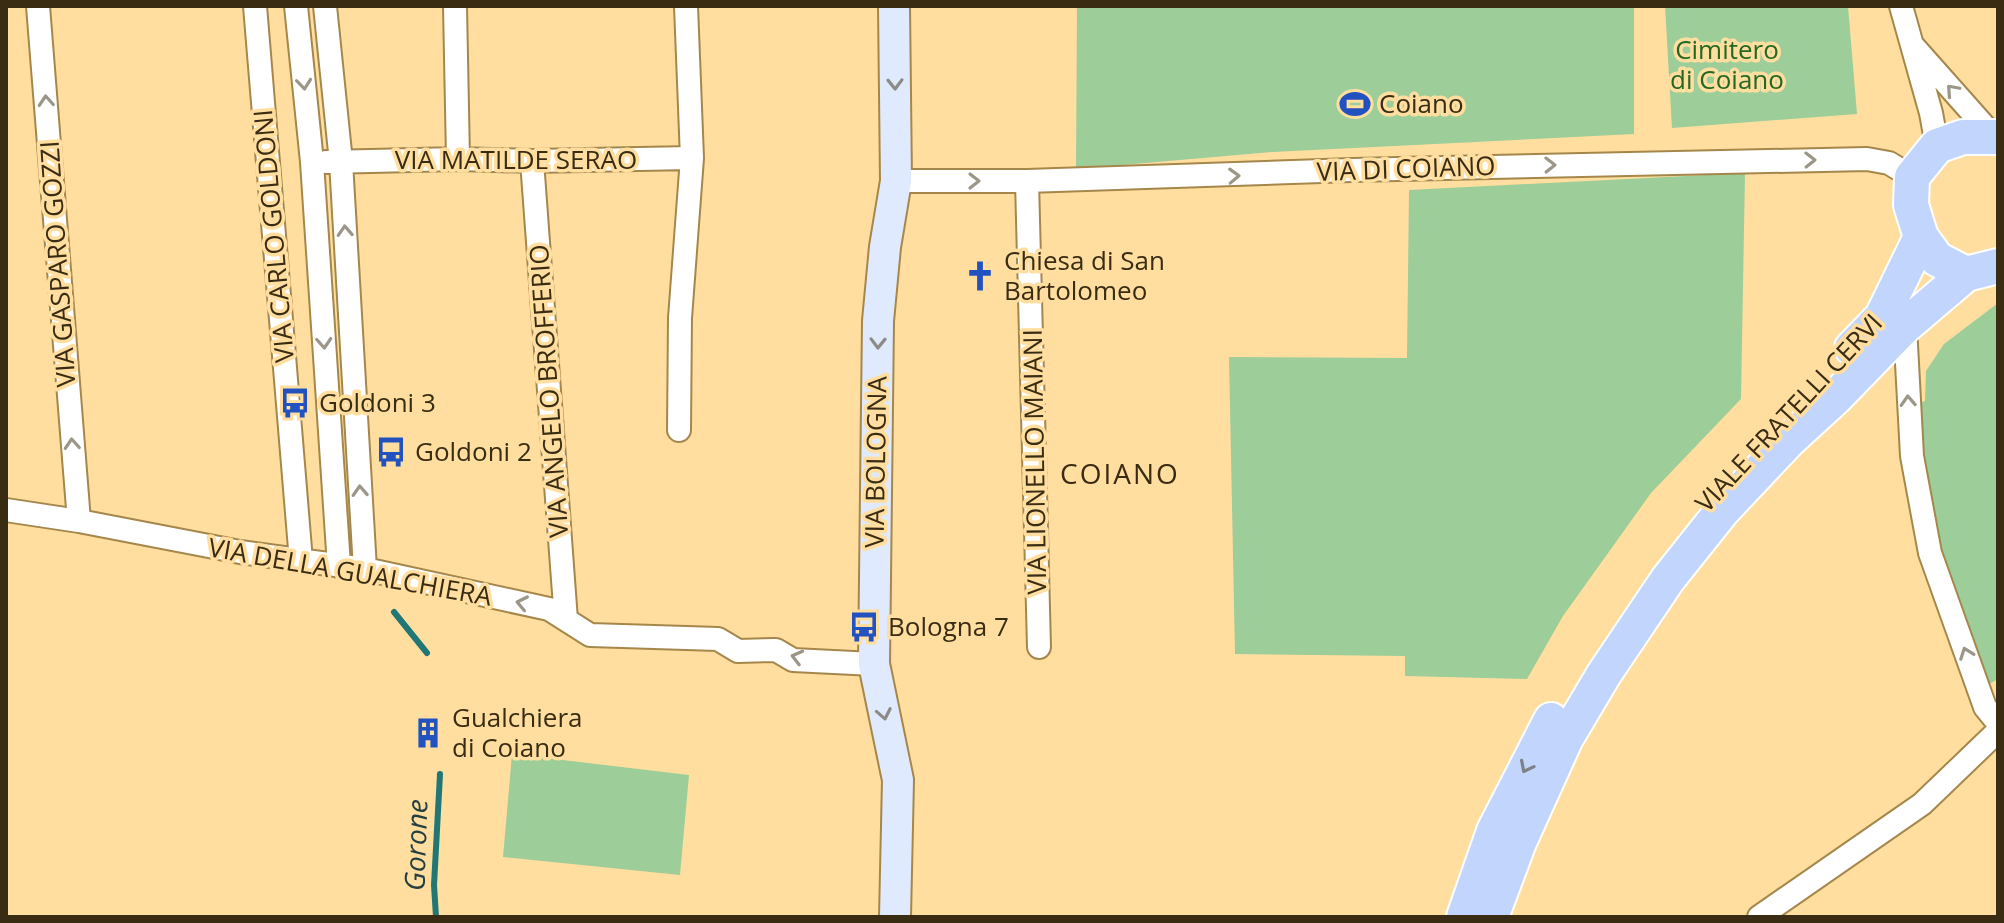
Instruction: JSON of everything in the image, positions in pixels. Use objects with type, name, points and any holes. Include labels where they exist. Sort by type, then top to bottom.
[{"type":"main road","points":[[1921,237],[1911,205],[1912,177],[1937,146],[1963,137],[1996,137]]},
{"type":"main road","name":"VIALE FRATELLI CERVI","points":[[1464,917],[1494,831],[1548,723],[1652,564],[1776,421],[1882,317],[1921,237],[1937,259],[1982,270]]},
{"type":"main road","name":"VIALE FRATELLI CERVI","points":[[1491,917],[1519,842],[1566,738],[1604,674],[1668,579],[1723,510],[1788,441],[1905,326],[1982,270]]},
{"type":"street","name":"VIA GASPARO GOZZI","points":[[38,6],[79,521]]},
{"type":"street","name":"VIA CARLO GOLDONI","points":[[255,6],[301,561]]},
{"type":"street","name":"VIA CARLO GOLDONI","points":[[296,6],[312,162],[339,566]]},
{"type":"street","points":[[325,6],[341,162],[365,569]]},
{"type":"street","points":[[455,6],[458,159]]},
{"type":"street","points":[[679,430],[680,318],[692,158],[686,6]]},
{"type":"street","name":"VIA BOLOGNA","points":[[894,6],[896,181],[885,247],[878,321],[874,664],[898,780],[895,917]]},
{"type":"street","points":[[1901,6],[1931,113],[1937,146]]},
{"type":"street","points":[[1910,43],[1996,137]]},
{"type":"street","name":"VIA MATILDE SERAO","points":[[341,162],[692,158]]},
{"type":"street","name":"VIA DI COIANO","points":[[896,181],[1027,181],[1384,169],[1867,159],[1889,163],[1912,177]]},
{"type":"street","name":"VIA ANGELO BROFFERIO","points":[[532,161],[566,620]]},
{"type":"street","name":"VIA CARLO GOLDONI","points":[[312,162],[341,162]]},
{"type":"street","name":"VIA LIONELLO MAIANI","points":[[1027,181],[1039,647]]},
{"type":"street","points":[[1905,326],[1912,456],[1930,553],[1985,707],[1998,723]]},
{"type":"street","name":"VIA DELLA GUALCHIERA","points":[[6,510],[240,552],[365,569],[549,609],[590,635],[718,639],[738,651],[776,650],[793,660],[874,664]]},
{"type":"street","points":[[1759,917],[1922,804],[1998,731]]},
{"type":"green space","name":"Coiano","points":[[1077,6],[1634,6],[1634,134],[1273,152],[1076,169]]},
{"type":"green space","name":"Cimitero di Coiano","points":[[1665,6],[1848,6],[1857,114],[1672,128]]},
{"type":"green space","points":[[1745,173],[1741,399],[1651,493],[1563,616],[1527,679],[1405,676],[1405,656],[1235,654],[1229,357],[1407,358],[1409,190]]},
{"type":"green space","points":[[1998,303],[1998,679],[1991,683],[1983,681],[1934,535],[1919,452],[1919,403],[1925,401],[1926,371],[1944,344]]},
{"type":"green space","points":[[512,754],[689,775],[680,875],[503,857]]},
{"type":"waterway","name":"Gorone","points":[[394,612],[427,653]]},
{"type":"waterway","name":"Gorone","points":[[436,917],[434,885],[440,774]]},
{"type":"place","name":"Coiano","points":[[1355,104]]},
{"type":"place","name":"Chiesa di San Bartolomeo","points":[[980,276]]},
{"type":"place","name":"Goldoni 3","points":[[295,403]]},
{"type":"place","name":"Goldoni 2","points":[[391,452]]},
{"type":"place","name":"Bologna 7","points":[[864,627]]},
{"type":"place","name":"Gualchiera di Coiano","points":[[428,733]]},
{"type":"district","name":"COIANO","points":[[1120,474]]}]
